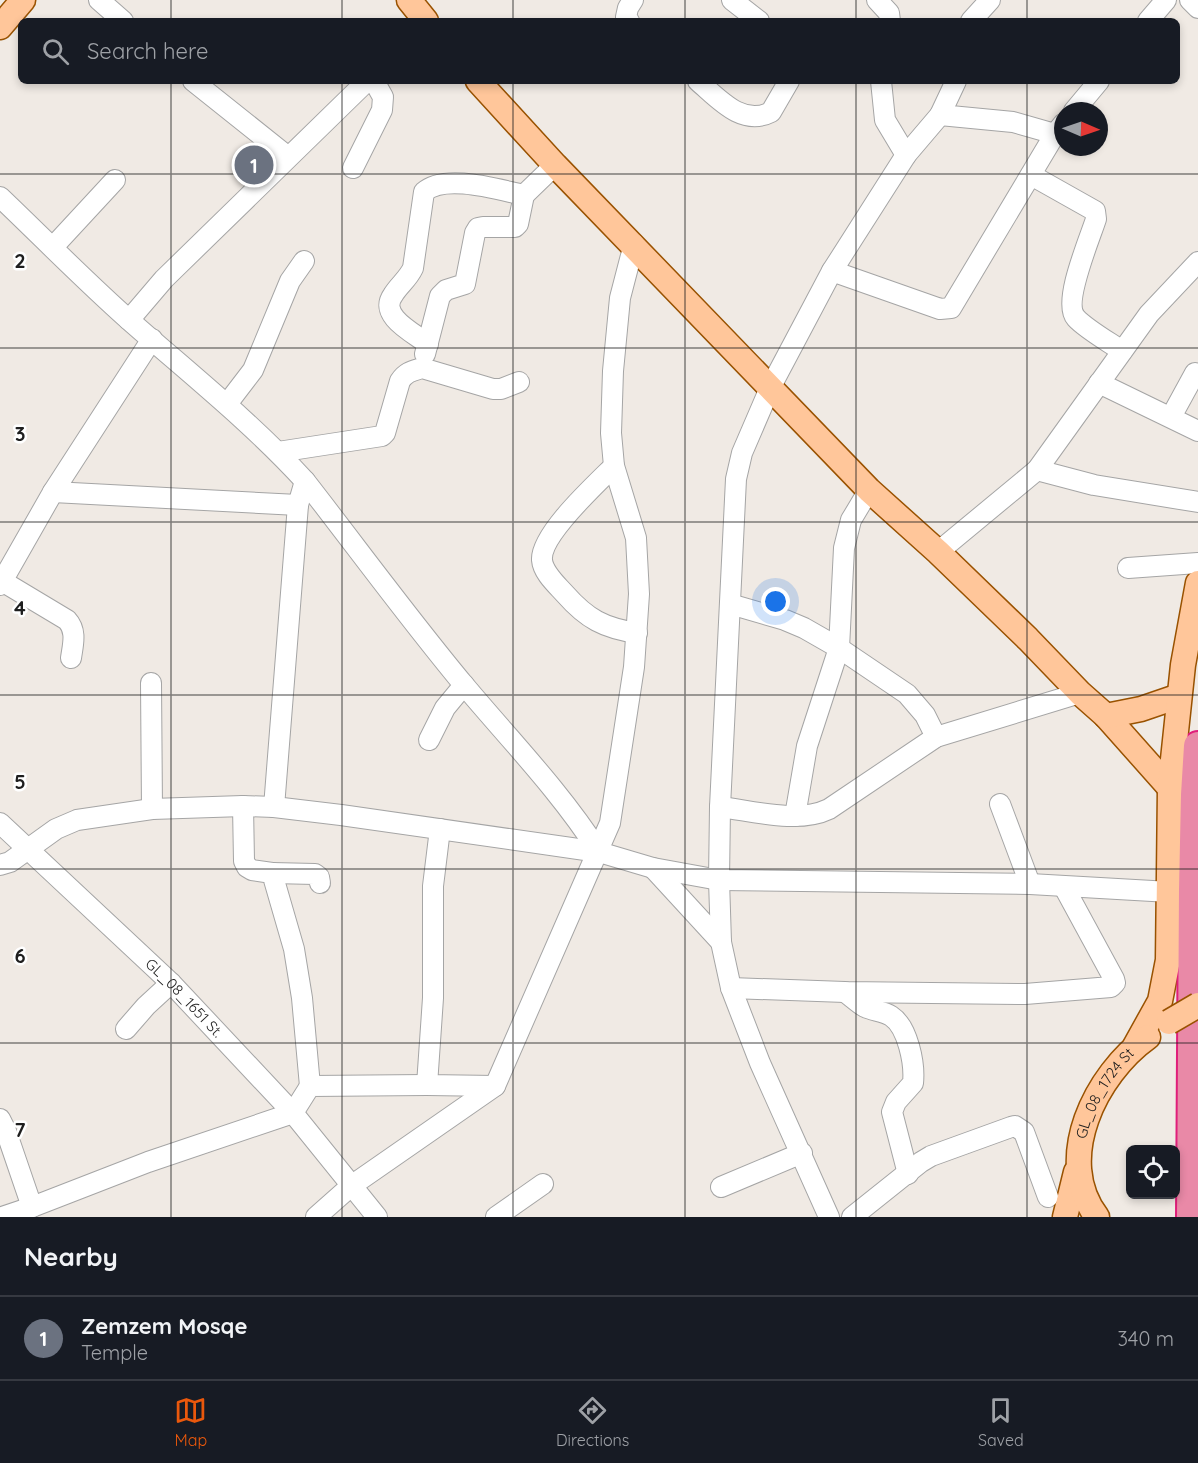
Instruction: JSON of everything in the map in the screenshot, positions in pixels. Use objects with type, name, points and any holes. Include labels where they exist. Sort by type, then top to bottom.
[{"type":"highway","points":[[1191,1217],[1193,878],[1198,746]]},
{"type":"main road","points":[[0,27],[23,0]]},
{"type":"main road","points":[[481,84],[555,165],[634,244],[869,490],[938,552],[1106,716],[1170,788]]},
{"type":"main road","points":[[1135,1046],[1156,1011],[1168,960],[1170,788],[1179,696],[1198,583]]},
{"type":"main road","points":[[1106,716],[1141,709],[1179,696]]},
{"type":"main road","name":"GL_08_1724 St","points":[[1097,1217],[1082,1189],[1079,1161],[1082,1133],[1089,1110],[1113,1072],[1135,1046],[1198,1005]]},
{"type":"main road","points":[[1065,1217],[1079,1161]]},
{"type":"street","points":[[99,0],[120,18]]},
{"type":"street","points":[[627,18],[633,0]]},
{"type":"street","points":[[732,0],[755,18]]},
{"type":"street","points":[[877,0],[889,13],[890,18]]},
{"type":"street","points":[[974,18],[990,0]]},
{"type":"street","points":[[1151,18],[1166,0]]},
{"type":"street","points":[[1190,0],[1198,8]]},
{"type":"street","points":[[197,84],[287,156]]},
{"type":"street","points":[[129,320],[164,279],[287,156],[364,84]]},
{"type":"street","points":[[353,168],[382,110],[383,97],[376,84]]},
{"type":"street","points":[[702,84],[735,112],[755,116],[771,112],[787,84]]},
{"type":"street","points":[[881,84],[885,120],[906,155]]},
{"type":"street","points":[[829,1217],[760,1063],[731,988],[721,942],[720,807],[736,479],[742,453],[770,388],[831,271],[906,155],[940,115],[955,84]]},
{"type":"street","points":[[1082,102],[1096,84]]},
{"type":"street","points":[[940,115],[1054,128]]},
{"type":"street","points":[[831,271],[940,309],[951,308],[1054,137]]},
{"type":"street","points":[[422,368],[442,292],[465,284],[478,228],[515,227],[518,224],[524,195],[555,165]]},
{"type":"street","points":[[1031,175],[1095,211],[1096,219],[1072,294],[1071,308],[1076,318],[1122,351]]},
{"type":"street","points":[[53,247],[115,180]]},
{"type":"street","points":[[428,344],[393,317],[389,304],[391,297],[410,275],[413,268],[424,192],[433,188],[468,182],[524,195]]},
{"type":"street","points":[[0,198],[129,320],[227,404],[305,481],[464,685],[552,785],[579,820],[598,852]]},
{"type":"street","points":[[316,1217],[351,1186],[495,1086],[610,823],[625,734],[637,633],[639,568],[636,538],[614,466],[611,433],[613,371],[620,298],[634,244]]},
{"type":"street","points":[[227,404],[254,370],[290,281],[304,261]]},
{"type":"street","points":[[938,552],[1037,470],[1149,314],[1198,262]]},
{"type":"street","points":[[71,658],[73,626],[67,620],[1,583],[53,492],[152,339]]},
{"type":"street","points":[[278,452],[382,436],[385,433],[400,381],[405,374],[422,368],[494,389],[501,389],[519,382]]},
{"type":"street","points":[[1171,417],[1195,373]]},
{"type":"street","points":[[1099,383],[1198,431]]},
{"type":"street","points":[[614,466],[551,534],[543,548],[542,562],[548,574],[576,606],[597,623],[616,630],[637,633]]},
{"type":"street","points":[[1037,470],[1094,485],[1198,502]]},
{"type":"street","points":[[274,807],[298,505],[305,481]]},
{"type":"street","points":[[795,816],[807,746],[839,648],[844,548],[851,520],[869,490]]},
{"type":"street","points":[[53,492],[298,505]]},
{"type":"street","points":[[1128,568],[1198,563]]},
{"type":"street","points":[[730,604],[785,620],[839,648],[907,694],[925,715],[936,738]]},
{"type":"street","points":[[151,682],[152,809]]},
{"type":"street","points":[[429,740],[445,708],[464,685]]},
{"type":"street","points":[[720,807],[810,816],[829,809],[936,738],[1080,693]]},
{"type":"street","points":[[1000,804],[1029,884]]},
{"type":"street","points":[[243,806],[244,861],[247,867],[272,873],[315,874],[319,877],[320,883]]},
{"type":"street","points":[[0,865],[10,862],[56,829],[77,820],[152,809],[243,806],[274,807],[598,852],[652,868],[719,880],[1029,884],[1170,891]]},
{"type":"street","name":"GL_08_1651 St.","points":[[0,823],[171,983],[294,1113],[377,1217]]},
{"type":"street","points":[[427,1085],[433,999],[433,886],[440,829]]},
{"type":"street","points":[[652,868],[721,942]]},
{"type":"street","points":[[2,1217],[32,1208],[148,1162],[294,1113],[310,1086],[302,998],[294,949],[272,873]]},
{"type":"street","points":[[731,988],[1025,994],[1111,987],[1115,982],[1114,979],[1064,887]]},
{"type":"street","points":[[126,1029],[171,983]]},
{"type":"street","points":[[845,992],[865,1007],[892,1017],[908,1044],[913,1062],[913,1083],[896,1102],[892,1112],[908,1174]]},
{"type":"street","points":[[310,1086],[495,1086]]},
{"type":"street","points":[[0,1119],[32,1208]]},
{"type":"street","points":[[852,1217],[931,1156],[1016,1126],[1024,1132],[1048,1197]]},
{"type":"street","points":[[721,1187],[802,1153]]},
{"type":"street","points":[[496,1217],[543,1184]]},
{"type":"place","name":"Zemzem Mosqe","points":[[254,165]]}]
